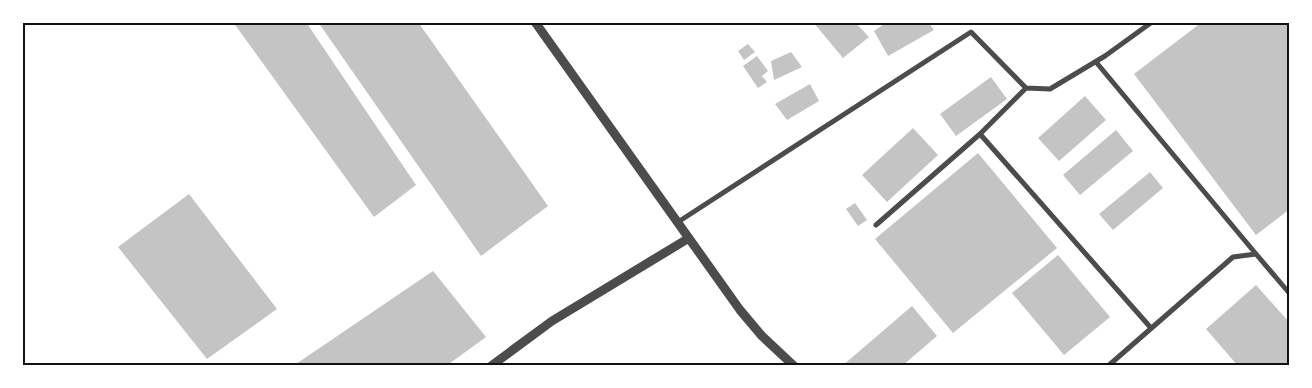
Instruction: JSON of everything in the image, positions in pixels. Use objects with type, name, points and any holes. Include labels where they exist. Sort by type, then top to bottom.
[{"type":"street","points":[[535,22],[740,310],[762,336],[794,366]]},
{"type":"street","points":[[678,222],[971,32],[1026,88],[1050,89],[1096,62],[1152,22]]},
{"type":"street","points":[[1096,62],[1290,294]]},
{"type":"street","points":[[876,225],[980,134],[1026,88]]},
{"type":"street","points":[[980,134],[1151,328]]},
{"type":"street","points":[[492,366],[552,321],[689,238]]},
{"type":"street","points":[[1108,366],[1233,257],[1256,254]]},
{"type":"building","points":[[233,22],[306,22],[416,185],[374,217]]},
{"type":"building","points":[[318,22],[418,22],[548,206],[481,256]]},
{"type":"building","points":[[813,22],[855,22],[869,37],[843,58]]},
{"type":"building","points":[[887,22],[928,22],[934,30],[888,56],[874,31]]},
{"type":"building","points":[[1202,22],[1290,22],[1290,209],[1256,235],[1134,74]]},
{"type":"building","points":[[748,44],[755,52],[744,60],[738,51]]},
{"type":"building","points":[[791,52],[802,67],[774,80],[771,61]]},
{"type":"building","points":[[757,56],[768,71],[762,76],[767,82],[758,88],[743,66]]},
{"type":"building","points":[[991,77],[1007,99],[956,136],[940,114]]},
{"type":"building","points":[[810,84],[819,101],[787,120],[775,104]]},
{"type":"building","points":[[1085,96],[1106,120],[1059,161],[1038,138]]},
{"type":"building","points":[[913,128],[938,155],[887,202],[862,175]]},
{"type":"building","points":[[1116,130],[1133,151],[1080,195],[1063,175]]},
{"type":"building","points":[[978,153],[1057,248],[953,333],[875,239]]},
{"type":"building","points":[[1150,172],[1163,188],[1113,230],[1099,214]]},
{"type":"building","points":[[189,194],[277,309],[207,359],[118,247]]},
{"type":"building","points":[[855,203],[867,220],[858,226],[846,209]]},
{"type":"building","points":[[1058,255],[1110,317],[1064,355],[1012,293]]},
{"type":"building","points":[[433,271],[486,337],[446,366],[293,366]]},
{"type":"building","points":[[1256,285],[1290,323],[1290,366],[1238,366],[1206,329]]},
{"type":"building","points":[[912,306],[937,336],[902,366],[842,366]]}]
